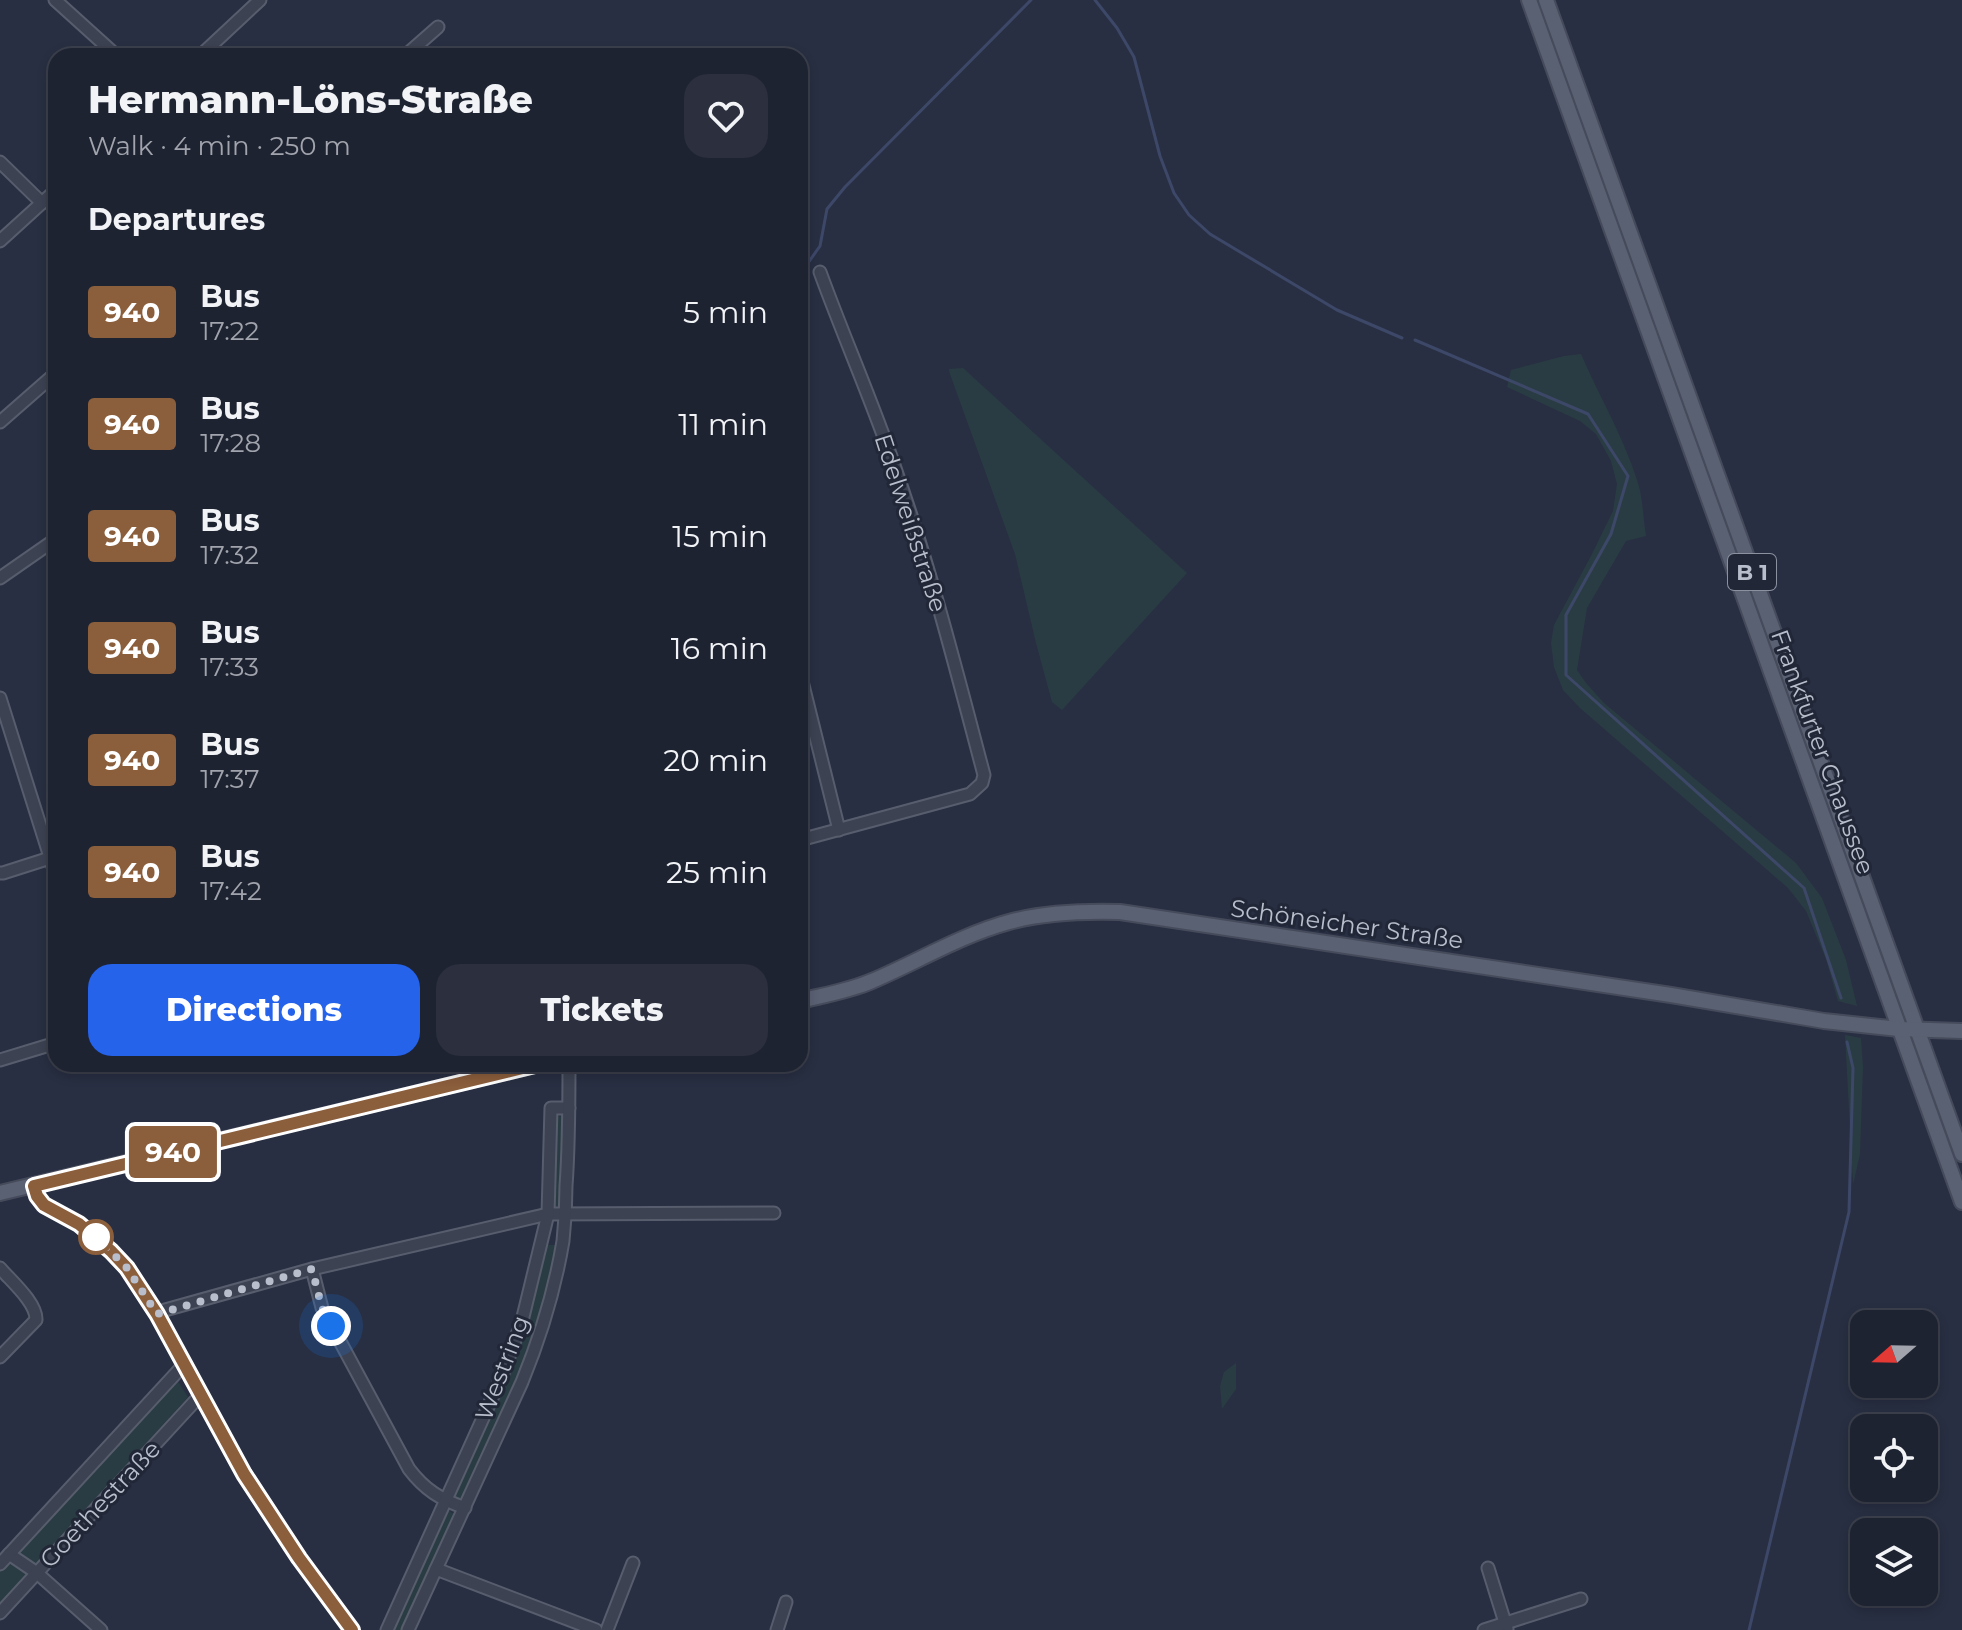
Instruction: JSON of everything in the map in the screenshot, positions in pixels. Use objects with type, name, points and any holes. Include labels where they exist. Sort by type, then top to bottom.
[{"type":"main road","name":"Frankfurter Chaussee","points":[[1529,0],[1962,1202]]},
{"type":"main road","name":"Frankfurter Chaussee","points":[[1546,0],[1962,1154]]},
{"type":"main road","name":"Schöneicher Straße","points":[[808,999],[869,983],[969,936],[1005,923],[1046,914],[1094,911],[1120,912],[1639,990],[1824,1021],[1899,1029],[1962,1031]]},
{"type":"main road","points":[[0,1193],[506,1072]]},
{"type":"street","points":[[55,0],[108,48]]},
{"type":"street","points":[[209,48],[260,0]]},
{"type":"street","points":[[414,48],[438,27]]},
{"type":"street","points":[[0,162],[42,203]]},
{"type":"street","points":[[0,241],[48,197]]},
{"type":"street","name":"Edelweißstraße","points":[[820,272],[893,460],[916,529],[949,639],[984,775],[970,794],[839,830]]},
{"type":"street","points":[[0,422],[48,380]]},
{"type":"street","points":[[0,578],[48,545]]},
{"type":"street","points":[[0,698],[48,852]]},
{"type":"street","points":[[808,705],[839,830],[808,838]]},
{"type":"street","points":[[0,873],[48,859]]},
{"type":"street","points":[[0,1060],[48,1045]]},
{"type":"street","name":"Westring","points":[[408,1630],[532,1358],[558,1264],[565,1213],[569,1072]]},
{"type":"street","name":"Westring","points":[[387,1630],[515,1342],[548,1214],[551,1108],[569,1108]]},
{"type":"street","points":[[34,1186],[44,1205],[79,1224],[127,1268],[157,1314],[244,1474],[299,1558],[352,1630]]},
{"type":"street","points":[[157,1314],[312,1269],[548,1214],[774,1213]]},
{"type":"street","points":[[0,1268],[37,1315],[36,1320],[0,1357]]},
{"type":"street","points":[[312,1269],[322,1308],[409,1469],[421,1485],[446,1501],[465,1508]]},
{"type":"street","name":"Goethestraße","points":[[0,1564],[138,1412],[185,1366]]},
{"type":"street","name":"Goethestraße","points":[[0,1613],[202,1397]]},
{"type":"street","points":[[9,1554],[37,1573],[101,1630]]},
{"type":"street","points":[[607,1630],[633,1563]]},
{"type":"street","points":[[1488,1568],[1506,1627]]},
{"type":"street","points":[[436,1569],[596,1630]]},
{"type":"street","points":[[1484,1630],[1506,1627],[1581,1599]]},
{"type":"street","points":[[777,1630],[786,1602]]},
{"type":"shaded area","points":[[1581,354],[1637,480],[1646,536],[1626,541],[1587,608],[1577,670],[1604,703],[1796,863],[1822,898],[1846,960],[1857,1006],[1838,1001],[1826,959],[1806,911],[1788,888],[1563,690],[1554,667],[1551,643],[1554,625],[1613,511],[1617,484],[1611,461],[1596,434],[1580,421],[1507,387],[1511,370]]},
{"type":"shaded area","points":[[963,368],[1187,573],[1062,710],[1052,702],[1015,554],[950,374],[949,369]]},
{"type":"shaded area","points":[[1845,1035],[1861,1038],[1863,1067],[1860,1154],[1853,1185]]},
{"type":"shaded area","points":[[555,1116],[567,1117],[561,1209],[553,1205]]},
{"type":"shaded area","points":[[545,1245],[557,1245],[538,1333],[462,1503],[451,1498],[526,1329]]},
{"type":"shaded area","points":[[1236,1363],[1236,1389],[1222,1409],[1220,1386],[1224,1372]]},
{"type":"shaded area","points":[[175,1377],[188,1397],[34,1567],[16,1552]]},
{"type":"shaded area","points":[[446,1508],[456,1516],[403,1630],[392,1630]]},
{"type":"shaded area","points":[[9,1561],[28,1575],[0,1605],[0,1571]]},
{"type":"waterway","points":[[808,263],[820,246],[827,209],[845,187],[1031,0]]},
{"type":"waterway","points":[[1095,0],[1134,57],[1160,156],[1174,193],[1189,215],[1210,234],[1337,310],[1402,338]]},
{"type":"waterway","points":[[1415,340],[1588,414],[1628,476],[1611,534],[1566,615],[1566,675],[1804,888],[1841,998]]},
{"type":"waterway","points":[[1749,1630],[1849,1212],[1853,1068],[1847,1042]]},
{"type":"bus line","name":"940","points":[[352,1630],[299,1558],[244,1474],[157,1314],[127,1268],[79,1224],[44,1205],[34,1186],[506,1072]]},
{"type":"route","points":[[96,1237],[127,1268],[157,1314],[312,1269],[322,1308],[331,1326]]}]
